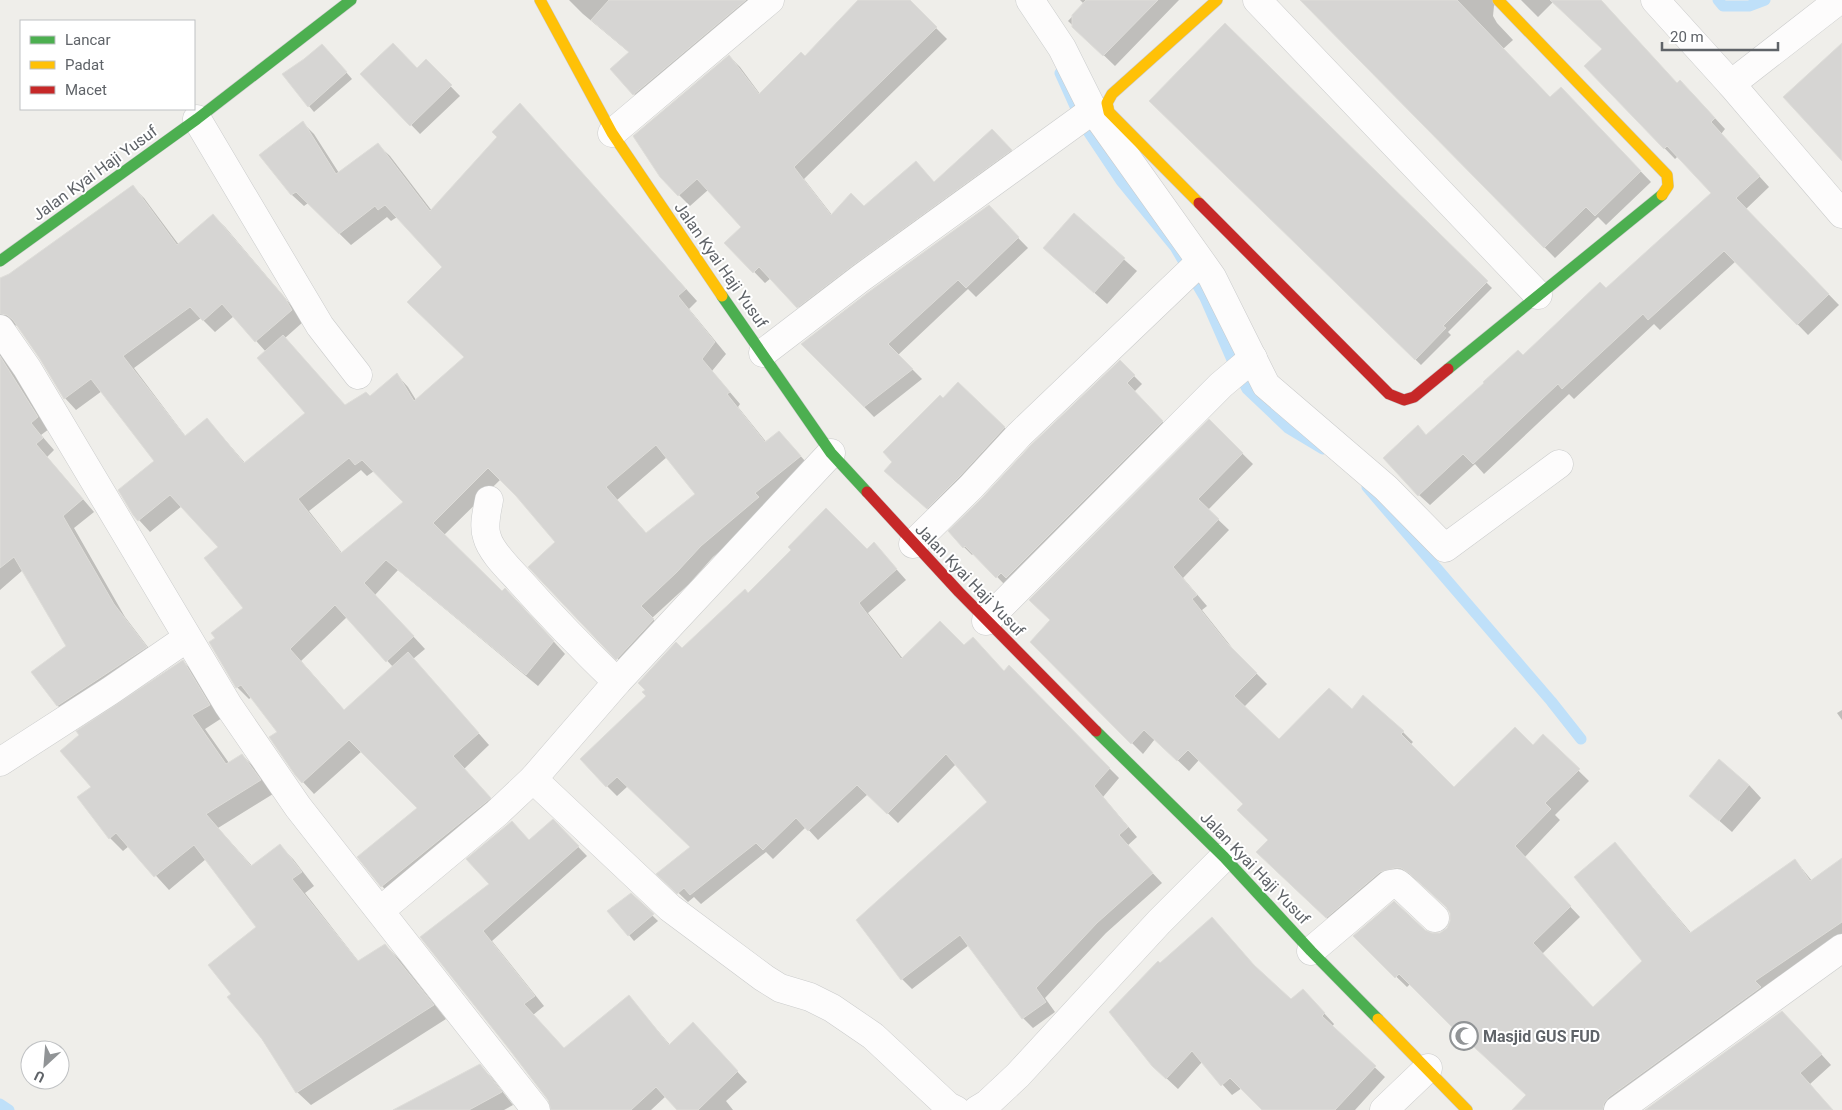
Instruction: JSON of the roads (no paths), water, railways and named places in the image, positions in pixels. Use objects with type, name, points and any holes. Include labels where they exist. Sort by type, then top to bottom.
[{"type":"street","name":"Jalan Kyai Haji Yusuf","points":[[0,261],[197,120],[351,0]]},
{"type":"street","name":"Jalan Kyai Haji Yusuf","points":[[540,0],[612,133],[698,262],[831,453],[986,621],[1224,857],[1310,951],[1428,1068],[1467,1110]]},
{"type":"street","points":[[612,133],[770,0]]},
{"type":"street","points":[[1030,0],[1062,48],[1093,110],[1212,277],[1266,385],[1386,488],[1445,548],[1559,464]]},
{"type":"street","points":[[1217,0],[1112,94],[1107,103],[1108,112],[1389,394],[1400,400],[1414,397],[1667,189],[1667,175],[1498,0]]},
{"type":"street","points":[[1257,0],[1538,295]]},
{"type":"street","points":[[1655,0],[1842,214]]},
{"type":"street","points":[[1730,84],[1839,0]]},
{"type":"street","points":[[763,353],[861,278],[1093,110]]},
{"type":"street","points":[[197,120],[320,326],[358,375]]},
{"type":"street","points":[[913,544],[971,487],[1019,435],[1200,262]]},
{"type":"street","points":[[0,329],[26,368],[228,705],[298,808],[381,910],[448,999],[536,1110]]},
{"type":"street","points":[[986,621],[1221,385],[1253,358]]},
{"type":"street","points":[[381,910],[497,813],[533,779],[618,682],[831,453]]},
{"type":"street","points":[[489,500],[485,527],[487,540],[503,562],[539,602],[618,682]]},
{"type":"street","points":[[0,762],[187,638]]},
{"type":"street","points":[[533,779],[670,908],[764,978],[780,988],[822,1002],[873,1036],[948,1106],[956,1110]]},
{"type":"street","points":[[977,1110],[987,1104],[1025,1068],[1159,922],[1224,857]]},
{"type":"street","points":[[1310,951],[1390,884],[1397,883],[1435,918]]},
{"type":"street","points":[[1618,1110],[1833,955]]},
{"type":"street","points":[[1384,1110],[1428,1068]]},
{"type":"waterway","points":[[1718,0],[1723,6],[1749,6],[1765,0]]},
{"type":"waterway","points":[[1060,73],[1083,124],[1121,181],[1175,247],[1205,298],[1247,389],[1288,428],[1323,449]]},
{"type":"waterway","points":[[1367,487],[1551,701],[1581,739]]},
{"type":"waterway","points":[[0,1104],[9,1110]]},
{"type":"place","name":"Masjid GUS FUD","points":[[1464,1036]]}]
